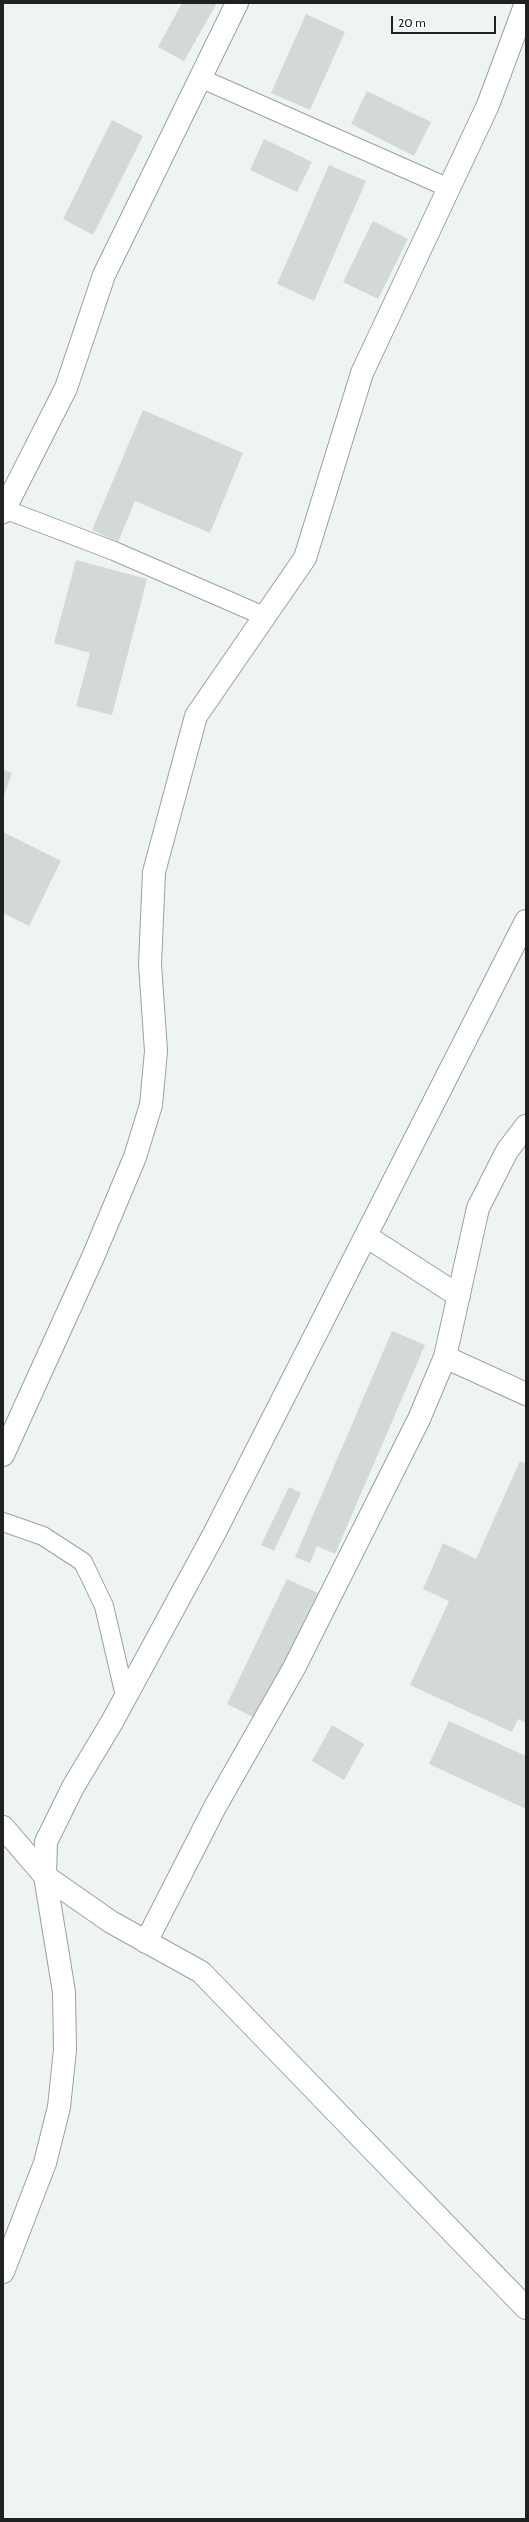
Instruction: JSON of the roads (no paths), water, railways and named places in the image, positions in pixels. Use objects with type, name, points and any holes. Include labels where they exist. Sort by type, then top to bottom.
[{"type":"street","points":[[4,510],[66,388],[104,275],[237,3]]},
{"type":"street","points":[[3,1455],[93,1257],[135,1157],[151,1106],[156,1051],[150,964],[154,872],[196,716],[266,617],[305,558],[362,373],[488,105],[526,3]]},
{"type":"street","points":[[3,2272],[45,2163],[59,2107],[65,2050],[64,1992],[44,1876],[46,1842],[73,1787],[214,1534],[526,921]]},
{"type":"street","points":[[146,1942],[215,1807],[294,1668],[419,1419],[446,1357],[478,1208],[508,1151],[526,1126]]},
{"type":"street","points":[[366,1236],[459,1296]]},
{"type":"street","points":[[446,1357],[526,1394]]},
{"type":"street","points":[[3,1827],[44,1876],[111,1922],[200,1972],[526,2308]]},
{"type":"lane","points":[[200,78],[448,188]]},
{"type":"lane","points":[[4,510],[114,551],[266,617]]},
{"type":"lane","points":[[3,1522],[43,1536],[84,1562],[104,1606],[125,1696]]}]
